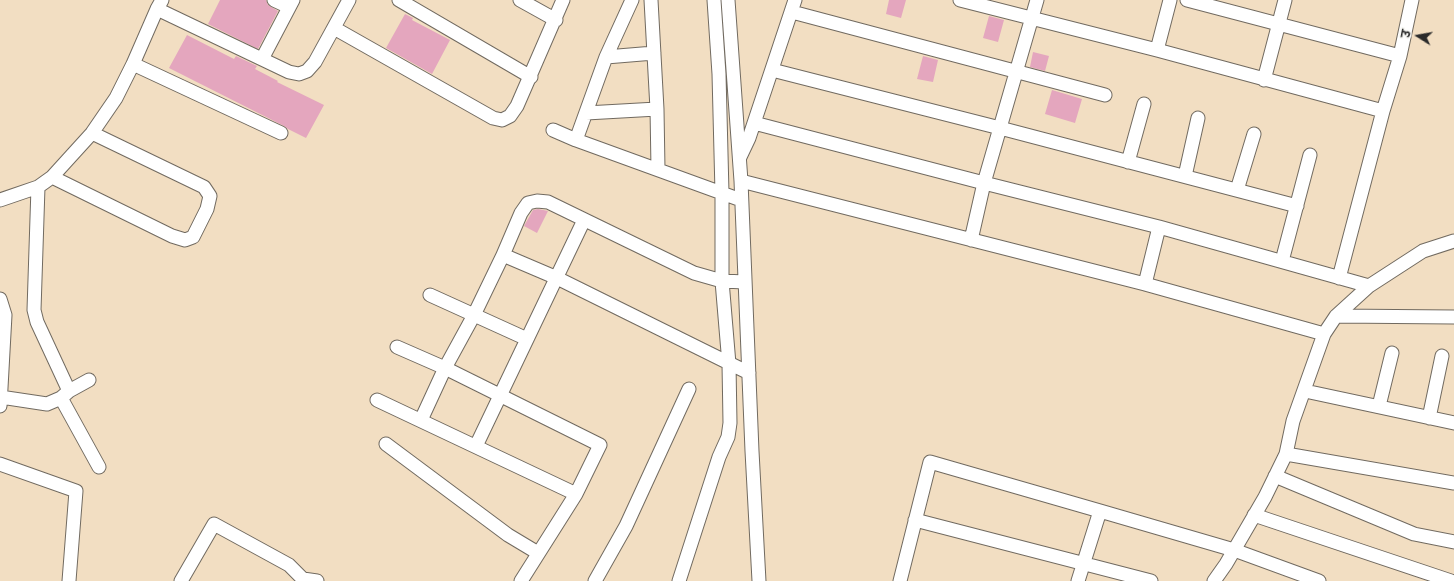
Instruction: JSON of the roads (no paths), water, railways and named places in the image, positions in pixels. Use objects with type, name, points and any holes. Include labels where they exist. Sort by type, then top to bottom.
[{"type":"street","points":[[262,58],[291,4],[274,0]]},
{"type":"street","points":[[0,200],[38,187],[52,176],[92,133],[116,98],[133,64],[159,4],[289,72],[299,74],[307,71],[315,62],[349,0]]},
{"type":"street","points":[[399,0],[530,77]]},
{"type":"street","points":[[520,0],[556,20]]},
{"type":"street","points":[[334,28],[493,118],[502,120],[510,116],[517,106],[556,20],[563,0]]},
{"type":"street","points":[[576,140],[606,57],[632,0]]},
{"type":"street","points":[[651,0],[657,109],[658,169]]},
{"type":"street","points":[[714,0],[719,74],[731,196],[733,282],[759,581]]},
{"type":"street","points":[[679,581],[719,457],[728,437],[740,368],[733,282],[731,196],[741,181],[728,0]]},
{"type":"street","points":[[960,0],[1158,50],[1264,80],[1383,111]]},
{"type":"street","points":[[971,240],[984,183],[1037,0]]},
{"type":"street","points":[[1158,50],[1170,0]]},
{"type":"street","points":[[1187,0],[1400,56]]},
{"type":"street","points":[[1264,80],[1285,0]]},
{"type":"street","points":[[1339,278],[1383,111],[1400,56],[1412,0]]},
{"type":"street","points":[[740,158],[749,138],[794,6],[1017,73],[1105,95]]},
{"type":"street","points":[[606,57],[654,53]]},
{"type":"street","points":[[133,64],[281,133]]},
{"type":"street","points":[[772,70],[1297,206]]},
{"type":"street","points":[[1128,162],[1144,104]]},
{"type":"street","points":[[586,112],[657,109]]},
{"type":"street","points":[[1185,176],[1198,118]]},
{"type":"street","points":[[754,123],[1159,227],[1368,286]]},
{"type":"street","points":[[553,130],[576,140],[731,196]]},
{"type":"street","points":[[52,176],[172,236],[185,240],[193,237],[207,209],[210,196],[204,187],[92,133]]},
{"type":"street","points":[[1237,190],[1254,134]]},
{"type":"street","points":[[1282,261],[1310,155]]},
{"type":"street","points":[[741,181],[1145,284],[1324,334]]},
{"type":"street","points":[[38,187],[34,310],[58,398],[99,467]]},
{"type":"street","points":[[421,420],[445,368],[474,315],[503,255],[521,213],[528,203],[537,200],[548,202],[694,272],[733,282]]},
{"type":"street","points":[[476,446],[584,220]]},
{"type":"street","points":[[1145,284],[1159,227]]},
{"type":"street","points":[[1214,581],[1254,515],[1286,454],[1293,421],[1324,334],[1336,316],[1368,286],[1423,251],[1454,241]]},
{"type":"street","points":[[503,255],[556,278],[740,368]]},
{"type":"street","points":[[430,295],[527,339]]},
{"type":"street","points":[[0,299],[2,315],[0,400],[58,398],[89,380]]},
{"type":"street","points":[[1336,316],[1454,317]]},
{"type":"street","points":[[398,347],[445,368],[600,445],[576,494],[521,581]]},
{"type":"street","points":[[1379,406],[1392,353]]},
{"type":"street","points":[[1429,418],[1442,356]]},
{"type":"street","points":[[595,581],[626,526],[689,389]]},
{"type":"street","points":[[1304,391],[1454,423]]},
{"type":"street","points":[[377,400],[576,494]]},
{"type":"street","points":[[386,444],[508,535],[538,553]]},
{"type":"street","points":[[1286,454],[1454,483]]},
{"type":"street","points":[[900,581],[930,462],[1234,550],[1319,581]]},
{"type":"street","points":[[1,468],[76,491],[69,581]]},
{"type":"street","points":[[1275,476],[1414,534],[1454,542]]},
{"type":"street","points":[[1078,581],[1100,511]]},
{"type":"street","points":[[1254,515],[1451,581]]},
{"type":"street","points":[[915,520],[1151,581]]},
{"type":"street","points":[[181,581],[214,524],[288,565],[303,579],[317,581]]}]
